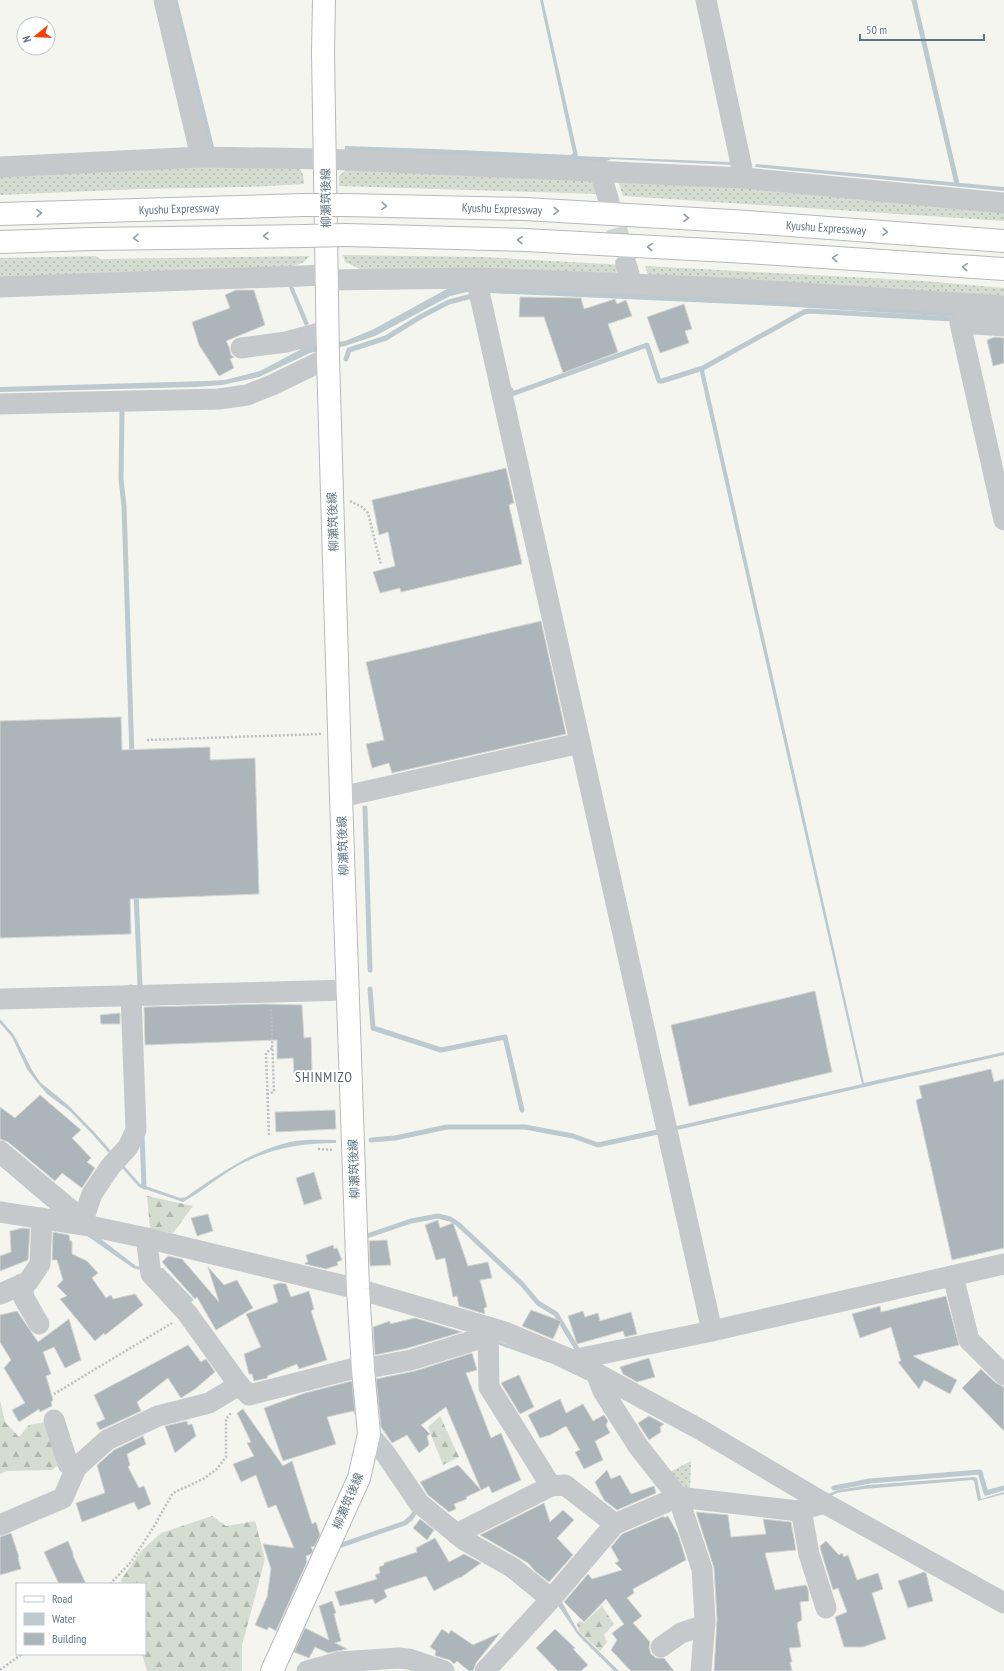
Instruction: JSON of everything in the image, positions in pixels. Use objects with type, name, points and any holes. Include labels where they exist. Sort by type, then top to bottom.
[{"type":"main road","name":"柳瀬筑後線","points":[[272,1671],[359,1478],[369,1434],[358,1289],[341,797],[327,331],[322,52],[324,0]]},
{"type":"main road","name":"Kyushu Expressway","points":[[0,214],[304,205],[525,209],[748,222],[1004,241]]},
{"type":"main road","points":[[0,242],[346,235],[532,240],[747,252],[1004,270]]},
{"type":"street","points":[[164,0],[201,157]]},
{"type":"street","points":[[706,0],[744,178]]},
{"type":"street","points":[[0,167],[201,157],[325,159],[744,178],[1004,203]]},
{"type":"street","points":[[600,172],[608,198]]},
{"type":"street","points":[[626,264],[632,284]]},
{"type":"street","points":[[0,287],[327,278],[478,286],[632,284],[706,287],[1004,306]]},
{"type":"street","points":[[478,286],[712,1331]]},
{"type":"street","points":[[1004,326],[960,323],[1004,520]]},
{"type":"street","points":[[241,348],[286,342],[327,331]]},
{"type":"street","points":[[0,404],[218,399],[246,395],[272,385],[328,358]]},
{"type":"street","points":[[341,797],[580,743]]},
{"type":"street","points":[[0,999],[348,990]]},
{"type":"street","points":[[86,1223],[92,1194],[110,1167],[128,1147],[136,1130],[131,996]]},
{"type":"street","points":[[0,1151],[86,1223]]},
{"type":"street","points":[[0,1212],[86,1223],[358,1289],[572,1360],[701,1430],[824,1503],[1004,1603]]},
{"type":"street","points":[[0,1294],[28,1282],[40,1264],[42,1218]]},
{"type":"street","points":[[146,1238],[151,1274],[187,1313],[244,1390]]},
{"type":"street","points":[[572,1360],[712,1331],[1004,1264]]},
{"type":"street","points":[[953,1276],[969,1340],[1004,1375]]},
{"type":"street","points":[[22,1284],[24,1298],[40,1324]]},
{"type":"street","points":[[0,1525],[63,1498],[76,1468],[107,1440],[158,1416],[210,1403],[244,1390],[412,1360],[488,1332]]},
{"type":"street","points":[[488,1332],[489,1387],[551,1486]]},
{"type":"street","points":[[596,1373],[603,1391],[638,1446],[678,1497],[702,1569],[705,1625],[701,1671]]},
{"type":"street","points":[[54,1420],[68,1464],[76,1468]]},
{"type":"street","points":[[369,1434],[385,1453],[419,1503],[464,1540],[513,1568],[551,1599]]},
{"type":"street","points":[[456,1534],[551,1486],[565,1485],[615,1524]]},
{"type":"street","points":[[485,1671],[551,1599],[615,1524],[678,1497],[801,1510],[824,1503]]},
{"type":"street","points":[[801,1510],[809,1554],[826,1608]]},
{"type":"street","points":[[662,1647],[681,1633],[705,1625]]},
{"type":"street","points":[[307,1671],[340,1662],[410,1665],[444,1671]]},
{"type":"path","points":[[332,500],[348,500],[362,507],[368,513],[381,565]]},
{"type":"path","points":[[147,740],[325,734]]},
{"type":"path","points":[[268,1094],[274,1092],[271,992]]},
{"type":"path","points":[[269,1135],[266,1053],[272,1048]]},
{"type":"path","points":[[318,1149],[338,1150]]},
{"type":"path","points":[[54,1394],[187,1313]]},
{"type":"path","points":[[111,1583],[131,1562],[173,1494],[203,1479],[217,1469],[226,1457],[226,1419],[231,1412],[244,1404],[244,1390]]},
{"type":"path","points":[[0,1670],[21,1655]]},
{"type":"green space","points":[[291,161],[301,170],[304,184],[0,195],[0,171]]},
{"type":"green space","points":[[349,167],[596,178],[601,194],[339,186],[339,176]]},
{"type":"green space","points":[[617,178],[1004,206],[1004,221],[623,196]]},
{"type":"green space","points":[[343,255],[483,257],[624,265],[626,275],[360,269],[345,262]]},
{"type":"green space","points":[[96,256],[100,259],[310,256],[302,263],[281,270],[0,280],[0,258]]},
{"type":"green space","points":[[645,266],[924,281],[1004,288],[1004,304],[651,283]]},
{"type":"green space","points":[[147,1196],[193,1206],[173,1233],[150,1229]]},
{"type":"green space","points":[[0,1400],[5,1422],[19,1437],[29,1425],[50,1421],[63,1461],[52,1470],[7,1471],[0,1474]]},
{"type":"green space","points":[[440,1416],[459,1457],[443,1465],[428,1427]]},
{"type":"green space","points":[[691,1461],[690,1490],[680,1488],[670,1472]]},
{"type":"green space","points":[[212,1516],[226,1526],[255,1521],[265,1559],[242,1645],[242,1671],[147,1671],[142,1655],[146,1655],[146,1583],[122,1583],[121,1580],[141,1551],[161,1533]]},
{"type":"green space","points":[[602,1606],[614,1624],[604,1635],[607,1642],[600,1651],[579,1631],[577,1624],[580,1621],[584,1623]]},
{"type":"water","points":[[540,0],[543,0],[578,156],[730,162],[731,165],[611,159],[607,161],[608,164],[345,152],[345,146],[571,155],[573,153]]},
{"type":"water","points":[[756,164],[1004,187],[1004,191],[755,167]]},
{"type":"water","points":[[485,283],[1004,312],[1004,320],[779,306],[489,293]]},
{"type":"water","points":[[292,284],[309,324],[305,326],[288,285]]},
{"type":"water","points":[[470,284],[471,291],[450,296],[375,336],[345,346],[310,353],[259,377],[222,385],[196,387],[0,392],[0,387],[225,380],[260,371],[309,345],[345,341],[372,330],[447,289]]},
{"type":"water","points":[[703,366],[864,1083],[1004,1052],[1004,1055],[677,1130],[677,1126],[862,1084],[699,368]]},
{"type":"water","points":[[0,1019],[14,1035],[40,1082],[68,1105],[140,1184],[180,1198],[186,1197],[210,1180],[262,1151],[296,1141],[336,1140],[336,1143],[309,1144],[284,1148],[258,1156],[234,1168],[183,1202],[139,1187],[70,1111],[47,1094],[36,1081],[27,1069],[12,1037],[0,1023]]},
{"type":"water","points":[[0,1155],[66,1212],[136,1266],[146,1268],[163,1268],[194,1300],[191,1302],[140,1270],[133,1268],[60,1217],[0,1166]]},
{"type":"water","points":[[496,1340],[588,1377],[586,1380],[553,1364],[494,1343]]},
{"type":"water","points":[[977,1478],[981,1499],[1004,1492],[1004,1494],[978,1501],[974,1481],[972,1480],[864,1489],[837,1493],[829,1497],[828,1494],[838,1490],[868,1485]]},
{"type":"water","points":[[562,1602],[578,1631],[619,1671],[614,1671],[578,1635],[557,1604]]},
{"type":"building","points":[[236,290],[254,290],[265,325],[226,341],[231,355],[234,357],[230,359],[234,368],[219,376],[199,345],[192,322],[230,308],[225,295]]},
{"type":"building","points":[[520,297],[581,298],[584,309],[615,299],[617,304],[626,300],[632,316],[608,324],[618,352],[563,373],[544,317],[519,317]]},
{"type":"building","points":[[684,304],[692,329],[685,331],[689,343],[660,353],[647,317]]},
{"type":"building","points":[[995,337],[1004,338],[1004,363],[993,366],[987,340]]},
{"type":"building","points":[[506,468],[514,503],[509,505],[522,564],[401,592],[400,588],[380,593],[373,572],[395,566],[388,532],[379,535],[372,500]]},
{"type":"building","points":[[541,621],[566,734],[392,773],[389,763],[372,768],[366,744],[384,740],[366,662]]},
{"type":"building","points":[[121,717],[122,750],[210,747],[210,760],[255,758],[259,894],[130,899],[131,934],[0,938],[0,721]]},
{"type":"building","points":[[815,991],[832,1072],[689,1106],[671,1025]]},
{"type":"building","points":[[266,1004],[302,1005],[304,1038],[311,1037],[312,1073],[294,1073],[293,1058],[277,1059],[277,1040],[145,1045],[144,1007]]},
{"type":"building","points":[[120,1013],[120,1024],[101,1024],[100,1015]]},
{"type":"building","points":[[991,1069],[994,1082],[1004,1079],[1004,1248],[952,1260],[916,1100],[922,1098],[919,1086]]},
{"type":"building","points":[[40,1095],[81,1130],[72,1138],[91,1158],[87,1162],[95,1168],[82,1188],[62,1173],[55,1181],[8,1142],[0,1139],[0,1107],[15,1118]]},
{"type":"building","points":[[335,1110],[336,1129],[276,1132],[275,1112]]},
{"type":"building","points":[[314,1172],[322,1199],[304,1205],[296,1178]]},
{"type":"building","points":[[208,1214],[213,1231],[197,1236],[191,1218]]},
{"type":"building","points":[[438,1220],[440,1228],[453,1223],[468,1266],[488,1262],[492,1278],[480,1280],[487,1307],[484,1308],[485,1314],[459,1306],[457,1296],[453,1297],[445,1258],[436,1260],[425,1225]]},
{"type":"building","points":[[23,1228],[30,1229],[28,1260],[0,1271],[0,1256],[11,1252],[10,1231]]},
{"type":"building","points":[[53,1232],[69,1235],[70,1241],[72,1241],[72,1254],[87,1261],[98,1273],[92,1278],[106,1298],[111,1295],[113,1299],[135,1294],[143,1305],[95,1341],[60,1299],[67,1296],[57,1286],[63,1280],[57,1260],[52,1260]]},
{"type":"building","points":[[387,1240],[391,1265],[370,1266],[369,1241]]},
{"type":"building","points":[[333,1245],[334,1249],[337,1248],[342,1260],[337,1262],[338,1265],[326,1269],[305,1264],[308,1262],[306,1255]]},
{"type":"building","points":[[168,1256],[182,1259],[219,1302],[208,1267],[224,1285],[237,1280],[253,1308],[216,1330],[197,1297],[195,1299],[162,1262]]},
{"type":"building","points":[[280,1283],[286,1284],[291,1297],[309,1291],[314,1309],[311,1311],[327,1360],[299,1369],[297,1364],[267,1376],[268,1378],[254,1381],[252,1374],[249,1374],[244,1354],[261,1347],[246,1314],[278,1302],[273,1285]]},
{"type":"building","points":[[946,1296],[959,1345],[913,1356],[957,1380],[950,1394],[924,1380],[919,1389],[898,1362],[901,1361],[891,1327],[860,1338],[852,1314],[880,1306],[881,1312]]},
{"type":"building","points":[[531,1310],[561,1321],[553,1339],[522,1326]]},
{"type":"building","points":[[17,1311],[38,1342],[69,1319],[81,1360],[65,1368],[54,1347],[43,1352],[51,1374],[46,1376],[53,1400],[51,1402],[52,1406],[40,1412],[39,1409],[19,1422],[12,1410],[25,1403],[4,1368],[11,1360],[0,1342],[0,1315]]},
{"type":"building","points":[[583,1311],[585,1317],[598,1313],[600,1321],[631,1312],[637,1334],[625,1337],[623,1331],[577,1344],[568,1316]]},
{"type":"building","points":[[415,1318],[462,1332],[408,1348],[375,1355],[373,1327],[390,1321],[390,1324]]},
{"type":"building","points":[[188,1345],[201,1362],[206,1359],[215,1372],[195,1389],[181,1398],[168,1378],[137,1402],[141,1411],[100,1430],[96,1423],[105,1419],[94,1395]]},
{"type":"building","points":[[472,1353],[477,1370],[466,1373],[491,1438],[501,1433],[521,1480],[492,1493],[489,1486],[481,1490],[446,1407],[421,1425],[430,1434],[427,1436],[429,1445],[419,1453],[407,1435],[392,1443],[381,1427],[376,1379],[415,1371]]},
{"type":"building","points":[[649,1358],[655,1377],[637,1382],[623,1374],[620,1367]]},
{"type":"building","points":[[981,1369],[996,1383],[1004,1387],[1004,1431],[962,1388]]},
{"type":"building","points":[[519,1375],[534,1407],[520,1414],[501,1383]]},
{"type":"building","points":[[352,1381],[355,1414],[353,1411],[327,1417],[336,1444],[283,1461],[264,1408],[305,1393]]},
{"type":"building","points":[[560,1399],[566,1413],[583,1404],[593,1421],[604,1415],[608,1421],[606,1425],[610,1433],[595,1441],[603,1460],[584,1469],[575,1452],[580,1450],[566,1426],[550,1435],[540,1438],[528,1415]]},
{"type":"building","points":[[243,1409],[283,1466],[292,1461],[312,1524],[316,1522],[320,1535],[315,1546],[311,1547],[313,1551],[311,1554],[306,1556],[307,1562],[276,1631],[269,1627],[267,1630],[255,1625],[267,1597],[271,1569],[263,1544],[294,1548],[276,1505],[268,1508],[256,1475],[241,1482],[233,1464],[254,1456],[247,1443],[251,1442],[237,1413]]},
{"type":"building","points":[[649,1416],[664,1424],[660,1427],[661,1432],[649,1440],[638,1423]]},
{"type":"building","points":[[187,1421],[188,1425],[192,1424],[196,1436],[175,1453],[165,1426]]},
{"type":"building","points":[[143,1436],[146,1444],[127,1454],[130,1465],[128,1467],[139,1488],[144,1486],[151,1504],[138,1510],[134,1502],[82,1522],[76,1503],[105,1493],[97,1465],[114,1450]]},
{"type":"building","points":[[458,1465],[481,1490],[466,1497],[467,1499],[454,1504],[456,1509],[449,1512],[428,1495],[420,1482]]},
{"type":"building","points":[[607,1470],[611,1479],[620,1475],[631,1494],[654,1486],[656,1493],[617,1510],[604,1500],[595,1482]]},
{"type":"building","points":[[544,1503],[550,1522],[563,1510],[574,1520],[557,1538],[573,1555],[549,1582],[535,1571],[528,1563],[480,1535]]},
{"type":"building","points":[[696,1512],[728,1515],[731,1537],[766,1534],[763,1519],[791,1522],[796,1550],[765,1553],[775,1590],[806,1585],[808,1589],[809,1601],[800,1602],[802,1620],[797,1623],[801,1647],[789,1648],[792,1671],[714,1671],[717,1619],[714,1568]]},
{"type":"building","points":[[664,1516],[664,1518],[668,1516],[678,1534],[686,1560],[633,1589],[634,1593],[627,1598],[642,1616],[633,1623],[650,1642],[649,1648],[651,1654],[656,1658],[664,1658],[674,1671],[631,1671],[611,1650],[617,1640],[612,1633],[624,1624],[606,1599],[584,1622],[564,1602],[588,1574],[592,1579],[622,1570],[615,1563],[619,1561],[611,1547],[622,1534]]},
{"type":"building","points":[[420,1519],[434,1530],[427,1540],[413,1528]]},
{"type":"building","points":[[11,1533],[19,1557],[21,1569],[0,1575],[0,1537]]},
{"type":"building","points":[[435,1538],[449,1562],[464,1554],[481,1563],[460,1578],[434,1591],[426,1576],[384,1590],[387,1597],[375,1604],[373,1599],[340,1606],[335,1592],[377,1579],[375,1575],[380,1573],[379,1567],[384,1565],[384,1563],[417,1552],[416,1548]]},
{"type":"building","points":[[68,1541],[86,1583],[59,1583],[44,1552]]},
{"type":"building","points":[[826,1541],[839,1555],[842,1553],[844,1557],[848,1555],[857,1580],[878,1573],[883,1589],[872,1593],[886,1639],[863,1647],[844,1647],[835,1617],[847,1612],[838,1588],[833,1590],[821,1551],[820,1546]]},
{"type":"building","points":[[924,1572],[926,1573],[933,1601],[908,1608],[898,1581]]},
{"type":"building","points":[[332,1601],[336,1613],[334,1614],[341,1641],[335,1643],[347,1649],[328,1653],[315,1647],[309,1658],[294,1652],[305,1628],[329,1640],[319,1606]]},
{"type":"building","points":[[442,1629],[449,1634],[451,1630],[473,1645],[500,1633],[476,1663],[473,1671],[469,1671],[457,1661],[454,1664],[450,1660],[435,1655],[436,1651],[430,1647]]},
{"type":"building","points":[[555,1629],[575,1648],[573,1649],[588,1665],[581,1671],[558,1671],[536,1648]]},
{"type":"waterway","points":[[175,0],[212,149]]},
{"type":"waterway","points":[[914,0],[957,184]]},
{"type":"waterway","points":[[346,359],[349,350],[386,338],[420,317],[449,302],[472,296]]},
{"type":"waterway","points":[[511,390],[512,394],[647,345],[659,381],[662,381],[703,368],[804,312],[809,311],[952,319]]},
{"type":"waterway","points":[[122,412],[121,479],[124,506],[132,757]]},
{"type":"waterway","points":[[365,808],[370,970]]},
{"type":"waterway","points":[[136,892],[140,986]]},
{"type":"waterway","points":[[370,989],[373,1028],[441,1050],[505,1037],[522,1110]]},
{"type":"waterway","points":[[371,1140],[395,1138],[447,1127],[525,1127],[573,1136],[598,1145],[662,1131]]},
{"type":"waterway","points":[[142,1134],[144,1187]]},
{"type":"waterway","points":[[364,1237],[411,1221],[438,1216],[450,1219],[458,1224],[522,1284],[538,1303],[556,1314],[577,1349]]},
{"type":"waterway","points":[[834,1488],[870,1481],[980,1472],[986,1493],[1004,1488]]},
{"type":"waterway","points":[[336,1547],[405,1523],[411,1518],[418,1507]]},
{"type":"tunnel","points":[[608,198],[626,262]]},
{"type":"district","name":"SHINMIZO","points":[[324,1077]]}]
